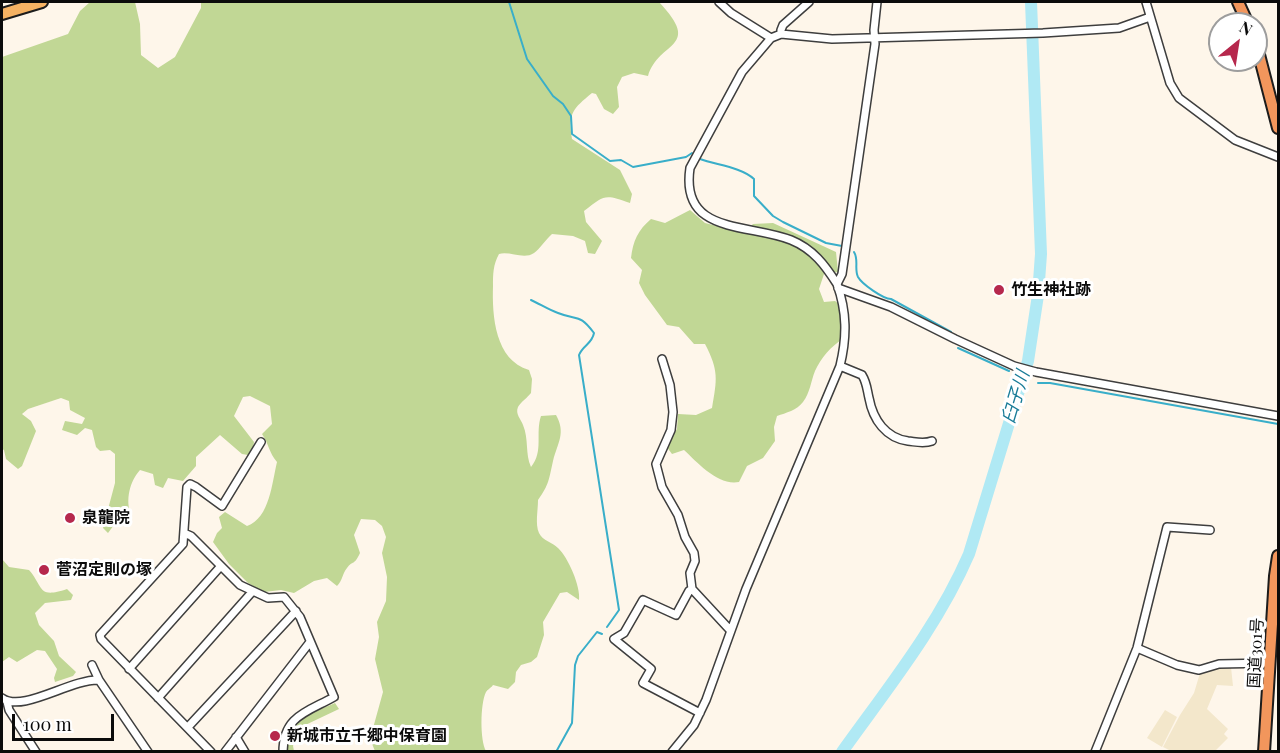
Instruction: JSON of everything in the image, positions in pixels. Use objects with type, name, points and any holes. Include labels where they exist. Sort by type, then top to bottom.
[{"type":"highway","points":[[1264,72],[1278,128]]},
{"type":"highway","name":"国道301号","points":[[1264,752],[1278,556]]},
{"type":"main road","points":[[2,14],[42,2]]},
{"type":"street","points":[[719,2],[731,13],[771,38]]},
{"type":"street","points":[[782,34],[783,25],[809,2]]},
{"type":"street","points":[[838,286],[842,274],[875,37],[877,2]]},
{"type":"street","points":[[1146,2],[1170,83],[1179,98],[1235,140],[1278,157]]},
{"type":"street","points":[[672,752],[694,725],[700,713],[730,630],[777,513],[840,366],[846,334],[844,305],[838,286],[817,256],[792,240],[719,222],[705,216],[697,209],[690,197],[687,184],[690,168],[742,72],[771,38],[782,34],[832,39],[1026,34],[1119,28],[1150,17]]},
{"type":"street","points":[[838,286],[891,307],[955,339],[1033,372],[1278,416]]},
{"type":"street","points":[[662,359],[670,385],[673,412],[671,430],[656,464],[662,487],[678,515],[685,537],[694,553],[695,561],[690,573],[692,589],[730,630]]},
{"type":"street","points":[[840,366],[862,375],[871,406],[888,434],[905,441],[926,444],[932,441]]},
{"type":"street","points":[[211,752],[129,669],[101,639],[100,635],[183,544],[187,487],[190,484],[196,487],[222,506],[261,442]]},
{"type":"street","points":[[1095,752],[1137,648],[1167,527],[1210,530]]},
{"type":"street","points":[[184,533],[191,536],[233,580],[252,592],[272,599],[284,597],[296,610],[334,697],[293,720],[284,734],[283,752]]},
{"type":"street","points":[[129,669],[220,567]]},
{"type":"street","points":[[692,589],[676,615],[644,600],[624,633],[614,639],[651,669],[643,683],[700,713]]},
{"type":"street","points":[[158,698],[252,592]]},
{"type":"street","points":[[188,727],[296,610]]},
{"type":"street","points":[[225,752],[310,642]]},
{"type":"street","points":[[1137,648],[1177,665],[1199,670],[1219,664],[1270,663]]},
{"type":"street","points":[[92,665],[99,680],[148,752]]},
{"type":"street","points":[[4,700],[14,703],[24,701],[81,681],[99,680]]},
{"type":"street","points":[[4,700],[36,752]]},
{"type":"street","points":[[236,736],[245,752]]},
{"type":"shaded area","points":[[1219,667],[1231,667],[1233,686],[1217,685],[1207,709],[1228,729],[1224,734],[1228,738],[1215,751],[1171,751],[1163,747],[1194,693],[1200,673]]},
{"type":"shaded area","points":[[1165,710],[1177,717],[1162,747],[1147,738]]},
{"type":"green space","points":[[90,2],[135,2],[140,24],[141,55],[158,68],[175,57],[201,8],[201,2],[659,2],[672,17],[678,37],[653,64],[648,76],[634,73],[622,77],[617,87],[619,107],[613,114],[604,109],[596,94],[592,93],[573,112],[572,139],[620,170],[632,194],[630,203],[610,197],[601,199],[584,211],[586,222],[602,241],[595,254],[588,253],[585,241],[573,236],[552,234],[536,252],[530,255],[499,254],[494,266],[493,310],[498,336],[509,357],[518,365],[529,370],[532,379],[531,393],[517,410],[525,430],[531,467],[537,455],[541,416],[556,415],[559,421],[560,438],[548,482],[538,500],[537,526],[541,536],[558,548],[566,558],[576,580],[579,600],[567,592],[560,593],[543,622],[544,635],[537,657],[521,665],[516,672],[515,682],[508,689],[493,685],[486,692],[482,722],[486,751],[375,751],[370,739],[383,692],[375,659],[379,637],[377,622],[386,601],[387,577],[382,553],[386,537],[382,526],[375,520],[361,519],[354,535],[360,553],[345,570],[337,586],[327,578],[314,581],[294,593],[281,590],[264,592],[248,583],[229,564],[213,542],[222,528],[219,517],[225,512],[247,526],[261,515],[269,499],[277,462],[262,434],[272,424],[270,406],[250,396],[243,397],[234,416],[254,442],[253,449],[248,455],[242,454],[220,435],[196,457],[196,466],[183,481],[168,478],[163,488],[155,485],[153,474],[140,470],[130,491],[128,503],[131,515],[122,525],[114,525],[108,533],[103,528],[115,483],[115,454],[110,450],[100,451],[96,447],[92,430],[85,428],[77,435],[62,430],[65,421],[82,424],[85,418],[70,410],[69,401],[61,398],[28,409],[22,414],[31,421],[36,431],[22,466],[18,469],[6,459],[2,449],[2,57],[68,34],[80,11]]},
{"type":"green space","points":[[690,210],[705,223],[744,233],[753,224],[773,223],[836,252],[838,272],[824,274],[819,289],[824,302],[835,301],[842,306],[843,339],[830,349],[820,362],[801,405],[777,416],[774,427],[775,441],[763,458],[747,466],[739,482],[724,481],[702,467],[684,450],[672,454],[666,446],[677,429],[678,414],[696,415],[712,408],[716,382],[715,368],[705,344],[694,344],[679,327],[667,325],[645,295],[639,283],[642,270],[631,258],[637,236],[651,219],[665,223]]},
{"type":"green space","points":[[2,559],[9,567],[29,570],[42,590],[51,593],[67,589],[73,595],[71,600],[45,603],[35,613],[39,625],[54,641],[59,656],[76,672],[73,676],[55,682],[57,669],[45,651],[37,650],[17,662],[9,657],[2,662]]},
{"type":"green space","points":[[335,703],[339,709],[299,728],[293,746],[294,751],[287,751],[292,730],[301,719]]},
{"type":"waterway","points":[[509,2],[527,59],[553,96],[563,104],[571,116],[572,134],[610,161],[621,160],[633,167],[686,157],[692,153]]},
{"type":"waterway","name":"臼子川","points":[[842,752],[927,632],[969,554],[1028,361],[1038,295],[1041,254],[1031,2]]},
{"type":"waterway","points":[[700,159],[749,175],[754,179],[754,196],[773,216],[826,243],[842,246]]},
{"type":"waterway","points":[[854,252],[858,277],[868,287],[951,332]]},
{"type":"waterway","points":[[531,300],[555,312],[578,318],[594,333],[579,355],[619,610],[607,627]]},
{"type":"waterway","points":[[958,348],[1009,371]]},
{"type":"waterway","name":"臼子川","points":[[1017,374],[1028,380]]},
{"type":"waterway","points":[[1038,383],[1050,383],[1278,424]]},
{"type":"waterway","points":[[556,752],[572,723],[575,665],[578,656],[597,632],[602,634]]},
{"type":"place","name":"竹生神社跡","points":[[999,290]]},
{"type":"place","name":"泉龍院","points":[[70,518]]},
{"type":"place","name":"菅沼定則の塚","points":[[44,570]]},
{"type":"place","name":"新城市立千郷中保育園","points":[[275,736]]}]
